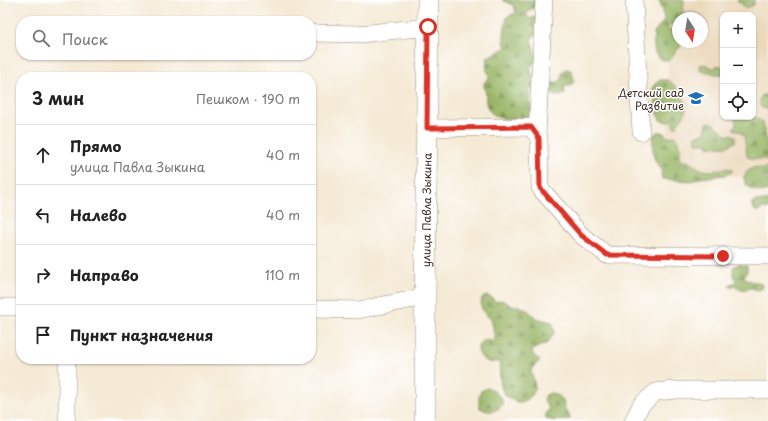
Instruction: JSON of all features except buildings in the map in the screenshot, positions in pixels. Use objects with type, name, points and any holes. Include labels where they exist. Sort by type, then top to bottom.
[{"type":"main road","name":"улица Павла Зыкина","points":[[425,421],[428,0]]},
{"type":"street","points":[[536,134],[544,0]]},
{"type":"street","points":[[634,0],[641,132]]},
{"type":"street","points":[[316,33],[360,34],[428,27]]},
{"type":"street","points":[[427,128],[531,127],[539,138],[540,188],[581,235],[607,255],[768,256]]},
{"type":"street","points":[[316,310],[358,310],[425,297]]},
{"type":"street","points":[[0,307],[16,307]]},
{"type":"street","points":[[67,364],[67,421]]},
{"type":"street","points":[[633,421],[641,406],[656,392],[675,390],[768,390]]},
{"type":"shaded area","name":"Детский сад Развитие","points":[[667,0],[768,0],[768,176],[669,176]]},
{"type":"green space","points":[[502,0],[537,0],[536,7],[527,11],[527,16],[530,19],[534,17],[538,21],[536,34],[531,39],[537,60],[530,67],[535,85],[530,90],[531,115],[523,120],[517,117],[509,119],[500,118],[489,110],[486,103],[484,83],[490,76],[486,67],[488,57],[506,48],[504,37],[507,17],[516,13],[514,6]]},
{"type":"green space","points":[[659,0],[684,0],[683,12],[672,12],[672,25],[667,27],[668,30],[672,31],[672,48],[680,48],[676,50],[672,58],[668,61],[663,60],[656,54],[654,47],[654,32],[664,21],[663,11]]},
{"type":"green space","points":[[737,0],[754,0],[754,5],[746,8]]},
{"type":"green space","points":[[704,64],[712,68],[716,68],[717,65],[720,66],[720,76],[700,70],[700,65]]},
{"type":"green space","points":[[566,69],[571,70],[574,81],[571,86],[564,87],[565,93],[563,95],[557,96],[552,94],[550,89],[552,83],[559,82],[561,80],[562,72]]},
{"type":"green space","points":[[660,80],[668,80],[678,89],[685,100],[686,111],[678,122],[677,127],[674,127],[672,120],[668,122],[660,120],[658,116],[652,88]]},
{"type":"green space","points":[[762,95],[768,95],[768,109],[762,108],[760,105]]},
{"type":"green space","points":[[756,118],[763,122],[768,161],[747,156],[744,135],[739,131],[735,131],[733,128],[736,125],[735,120],[756,120]]},
{"type":"green space","points":[[711,122],[728,136],[731,134],[735,136],[735,142],[728,146],[708,147],[707,143],[696,143],[696,136],[705,132],[707,123]]},
{"type":"green space","points":[[658,132],[662,132],[668,137],[676,136],[680,147],[680,159],[683,161],[688,161],[705,171],[726,168],[733,171],[725,175],[699,178],[691,181],[662,179],[662,170],[654,158],[653,150],[653,136]]},
{"type":"green space","points":[[755,167],[764,169],[768,167],[768,190],[756,191],[746,184],[744,176],[749,170]]},
{"type":"green space","points":[[755,201],[768,201],[768,209],[762,208],[760,211],[755,211],[751,203]]},
{"type":"green space","points":[[739,264],[747,266],[747,271],[744,277],[751,281],[758,282],[763,286],[762,289],[758,290],[751,288],[740,290],[735,285],[732,287],[728,286],[736,282],[733,276],[733,267]]},
{"type":"green space","points":[[487,296],[496,302],[501,300],[511,306],[519,306],[526,309],[536,318],[552,322],[555,332],[547,343],[532,350],[533,354],[540,361],[531,370],[535,386],[533,393],[523,402],[512,400],[504,393],[501,383],[499,361],[489,362],[479,354],[478,347],[483,341],[487,339],[493,342],[495,338],[491,320],[483,311],[481,304],[482,298]]},
{"type":"green space","points":[[487,388],[492,389],[502,399],[502,405],[497,410],[488,411],[479,407],[479,396],[481,391]]},
{"type":"green space","points":[[551,393],[563,400],[564,407],[570,419],[547,419],[545,414],[549,409],[544,400],[546,395]]},
{"type":"place","name":"Детский сад Развитие","points":[[696,98]]},
{"type":"route","points":[[428,27],[427,128],[531,127],[539,138],[540,188],[581,235],[607,255],[723,256]]}]
